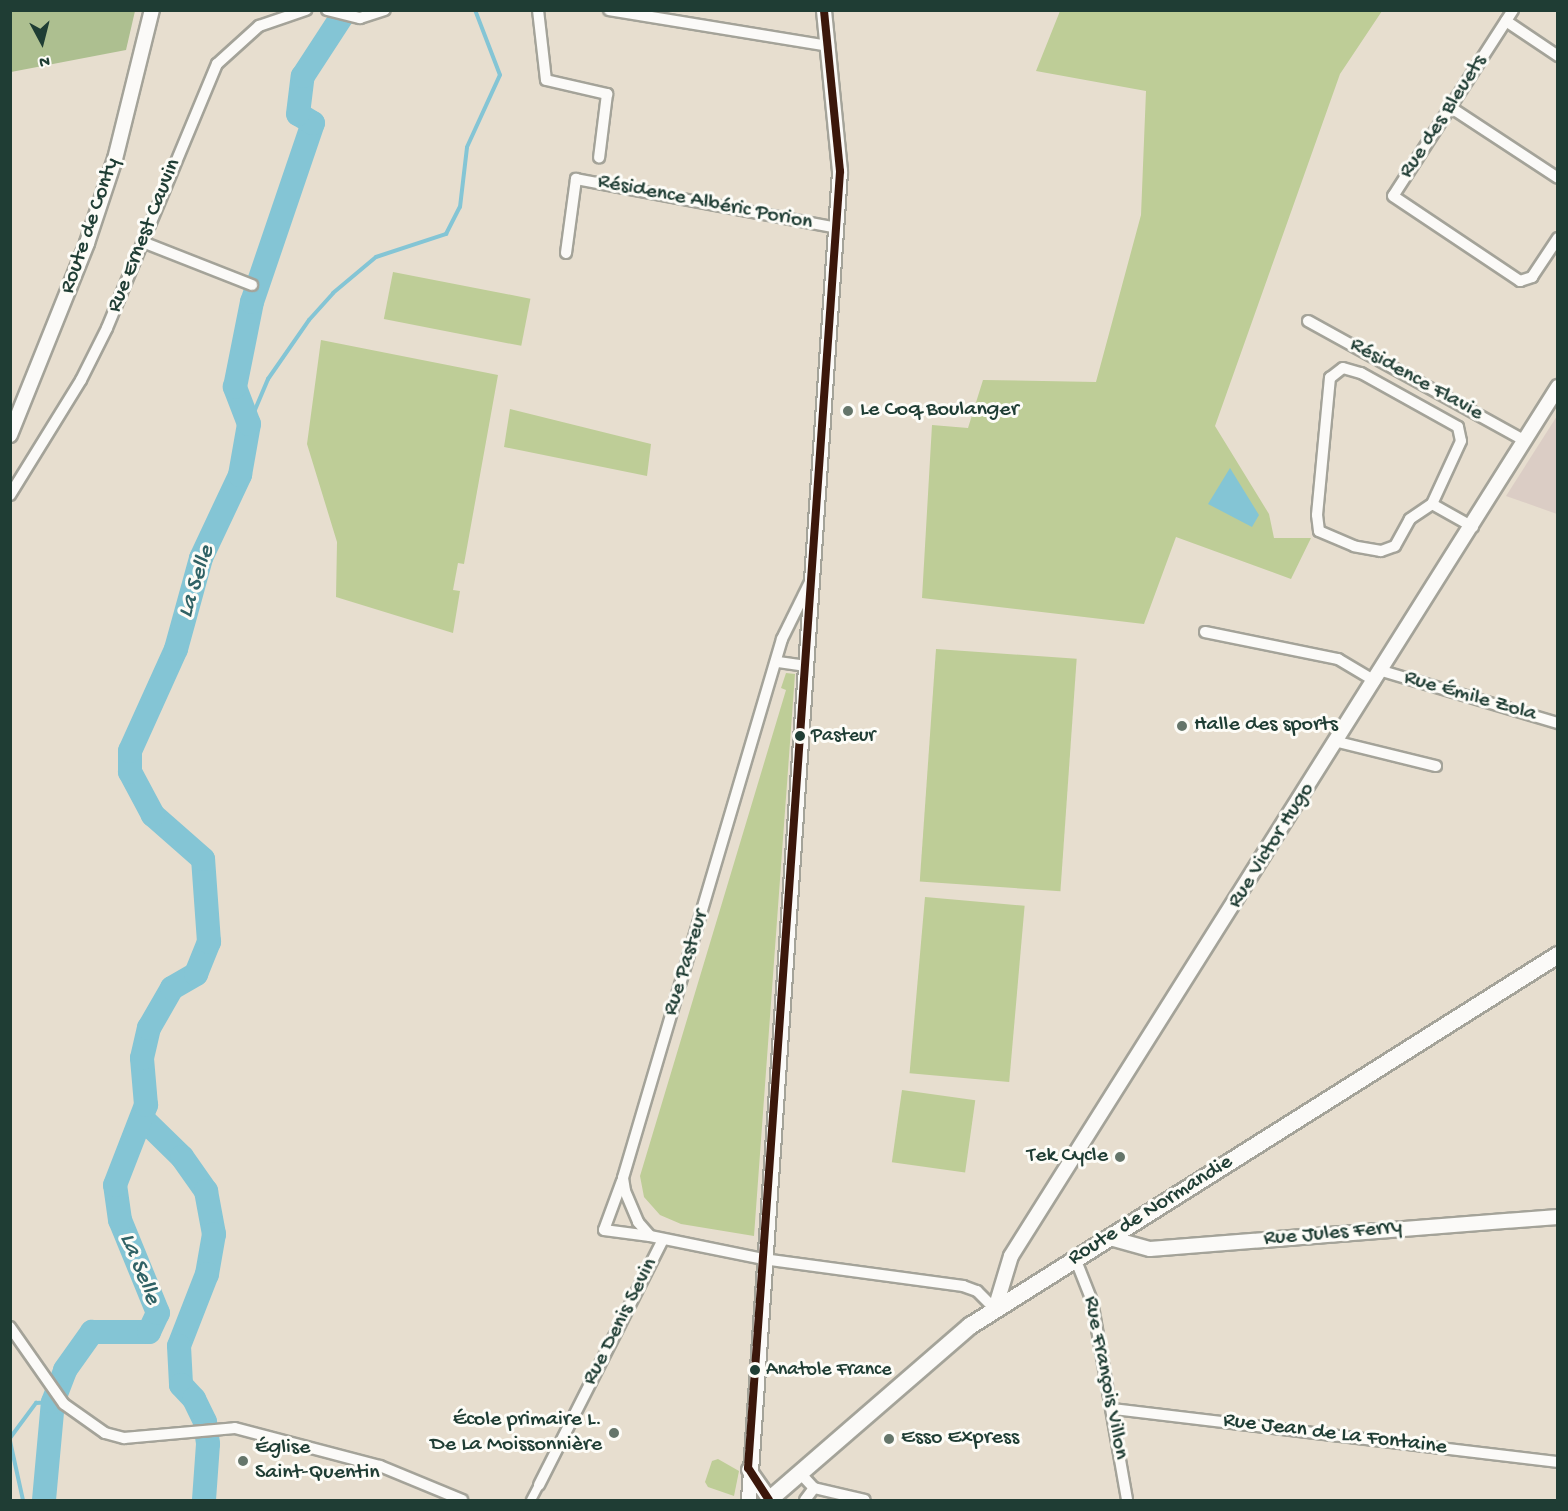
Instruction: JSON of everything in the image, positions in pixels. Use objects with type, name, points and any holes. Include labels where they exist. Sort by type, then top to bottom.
[{"type":"main road","name":"Route de Normandie","points":[[770,1500],[927,1359],[995,1309],[1557,955]]},
{"type":"street","name":"Route de Conty","points":[[10,435],[87,243],[115,159],[152,10]]},
{"type":"street","name":"Rue Ernest Cauvin","points":[[10,495],[86,371],[145,243],[194,112],[217,64],[259,26],[306,10]]},
{"type":"street","points":[[331,12],[360,18],[385,10]]},
{"type":"street","points":[[538,10],[546,80],[607,94],[599,158]]},
{"type":"street","points":[[609,10],[665,15],[829,46]]},
{"type":"street","points":[[749,1500],[748,1468],[837,228],[838,129],[824,10]]},
{"type":"street","name":"Rue des Bleuets","points":[[1513,10],[1393,196],[1520,281],[1532,277],[1557,238]]},
{"type":"street","points":[[1506,21],[1557,57]]},
{"type":"street","points":[[1450,107],[1557,178]]},
{"type":"street","name":"Résidence Albéric Porion","points":[[566,254],[576,179],[837,228]]},
{"type":"street","points":[[145,243],[252,285]]},
{"type":"street","name":"Résidence Flavie","points":[[1308,321],[1524,440]]},
{"type":"street","points":[[1343,368],[1361,374],[1458,427],[1461,441],[1432,504],[1410,519],[1395,546],[1381,551],[1354,546],[1320,531],[1317,515],[1330,378],[1343,368]]},
{"type":"street","name":"Rue Victor Hugo","points":[[995,1309],[1011,1256],[1338,742],[1473,527],[1557,387]]},
{"type":"street","points":[[1432,504],[1473,527]]},
{"type":"street","name":"Rue Pasteur","points":[[650,1236],[604,1230],[623,1178],[783,639],[812,578]]},
{"type":"street","name":"Rue Émile Zola","points":[[1205,632],[1338,659],[1379,676],[1557,723]]},
{"type":"street","points":[[778,662],[805,666]]},
{"type":"street","points":[[1338,742],[1436,766]]},
{"type":"street","points":[[623,1178],[631,1207],[650,1236],[763,1259],[963,1286],[977,1291],[995,1309]]},
{"type":"street","name":"Rue Jules Ferry","points":[[1110,1238],[1150,1249],[1557,1217]]},
{"type":"street","name":"Rue Denis Sevin","points":[[531,1500],[663,1239]]},
{"type":"street","name":"Rue François Villon","points":[[1075,1258],[1087,1282],[1113,1409],[1127,1500]]},
{"type":"street","points":[[10,1328],[64,1404],[88,1424],[124,1438],[218,1428],[314,1446],[380,1466],[462,1500]]},
{"type":"street","name":"Rue Jean de La Fontaine","points":[[1113,1409],[1557,1462]]},
{"type":"street","points":[[748,1468],[770,1500]]},
{"type":"street","points":[[799,1472],[814,1488],[865,1500]]},
{"type":"street","points":[[805,1500],[814,1488]]},
{"type":"shaded area","points":[[1557,416],[1557,514],[1506,496]]},
{"type":"green space","points":[[11,10],[135,11],[126,50],[11,72]]},
{"type":"green space","points":[[1060,11],[1382,11],[1340,74],[1215,426],[1269,514],[1274,538],[1311,538],[1291,579],[1176,537],[1144,624],[922,598],[932,425],[968,428],[983,380],[1096,382],[1141,215],[1146,91],[1036,71]]},
{"type":"green space","points":[[393,272],[530,299],[521,346],[384,319]]},
{"type":"green space","points":[[321,340],[498,375],[464,564],[458,563],[453,590],[460,591],[453,633],[336,597],[337,542],[307,444]]},
{"type":"green space","points":[[510,409],[651,444],[647,476],[504,447]]},
{"type":"green space","points":[[936,649],[1077,659],[1060,891],[920,881]]},
{"type":"green space","points":[[786,673],[795,674],[754,1236],[681,1224],[660,1215],[644,1197],[640,1176],[786,690],[781,688]]},
{"type":"green space","points":[[925,897],[1025,906],[1009,1082],[910,1073]]},
{"type":"green space","points":[[902,1090],[975,1100],[965,1173],[892,1162]]},
{"type":"green space","points":[[718,1459],[739,1471],[734,1496],[708,1487],[705,1482],[712,1461]]},
{"type":"water","points":[[1230,468],[1259,515],[1252,527],[1208,504]]},
{"type":"waterway","name":"La Selle","points":[[44,1500],[53,1402],[65,1370],[92,1332],[149,1332],[158,1313],[120,1220],[115,1185],[146,1105],[142,1058],[149,1028],[172,988],[196,974],[209,942],[203,859],[153,815],[130,772],[130,751],[176,649],[201,558],[240,475],[249,424],[235,387],[252,302],[313,123],[298,114],[303,76],[346,10]]},
{"type":"waterway","points":[[249,424],[268,379],[309,320],[333,293],[376,257],[446,234],[460,207],[467,147],[500,75],[475,10]]},
{"type":"waterway","name":"La Selle","points":[[142,1118],[182,1157],[206,1191],[214,1234],[207,1274],[179,1346],[181,1385],[194,1399],[205,1422],[208,1444],[204,1500]]},
{"type":"waterway","points":[[10,1438],[36,1403],[53,1402]]},
{"type":"waterway","points":[[10,1441],[23,1500]]},
{"type":"transit line","points":[[769,1500],[748,1468],[840,171],[824,10]]},
{"type":"place","name":"Le Coq Boulanger","points":[[848,411]]},
{"type":"place","name":"Halle des sports","points":[[1182,726]]},
{"type":"place","name":"Pasteur","points":[[800,736]]},
{"type":"place","name":"Tek Cycle","points":[[1120,1157]]},
{"type":"place","name":"Anatole France","points":[[755,1370]]},
{"type":"place","name":"École primaire L. De La Moissonnière","points":[[614,1433]]},
{"type":"place","name":"Esso Express","points":[[889,1439]]},
{"type":"place","name":"Église Saint-Quentin","points":[[243,1461]]}]
